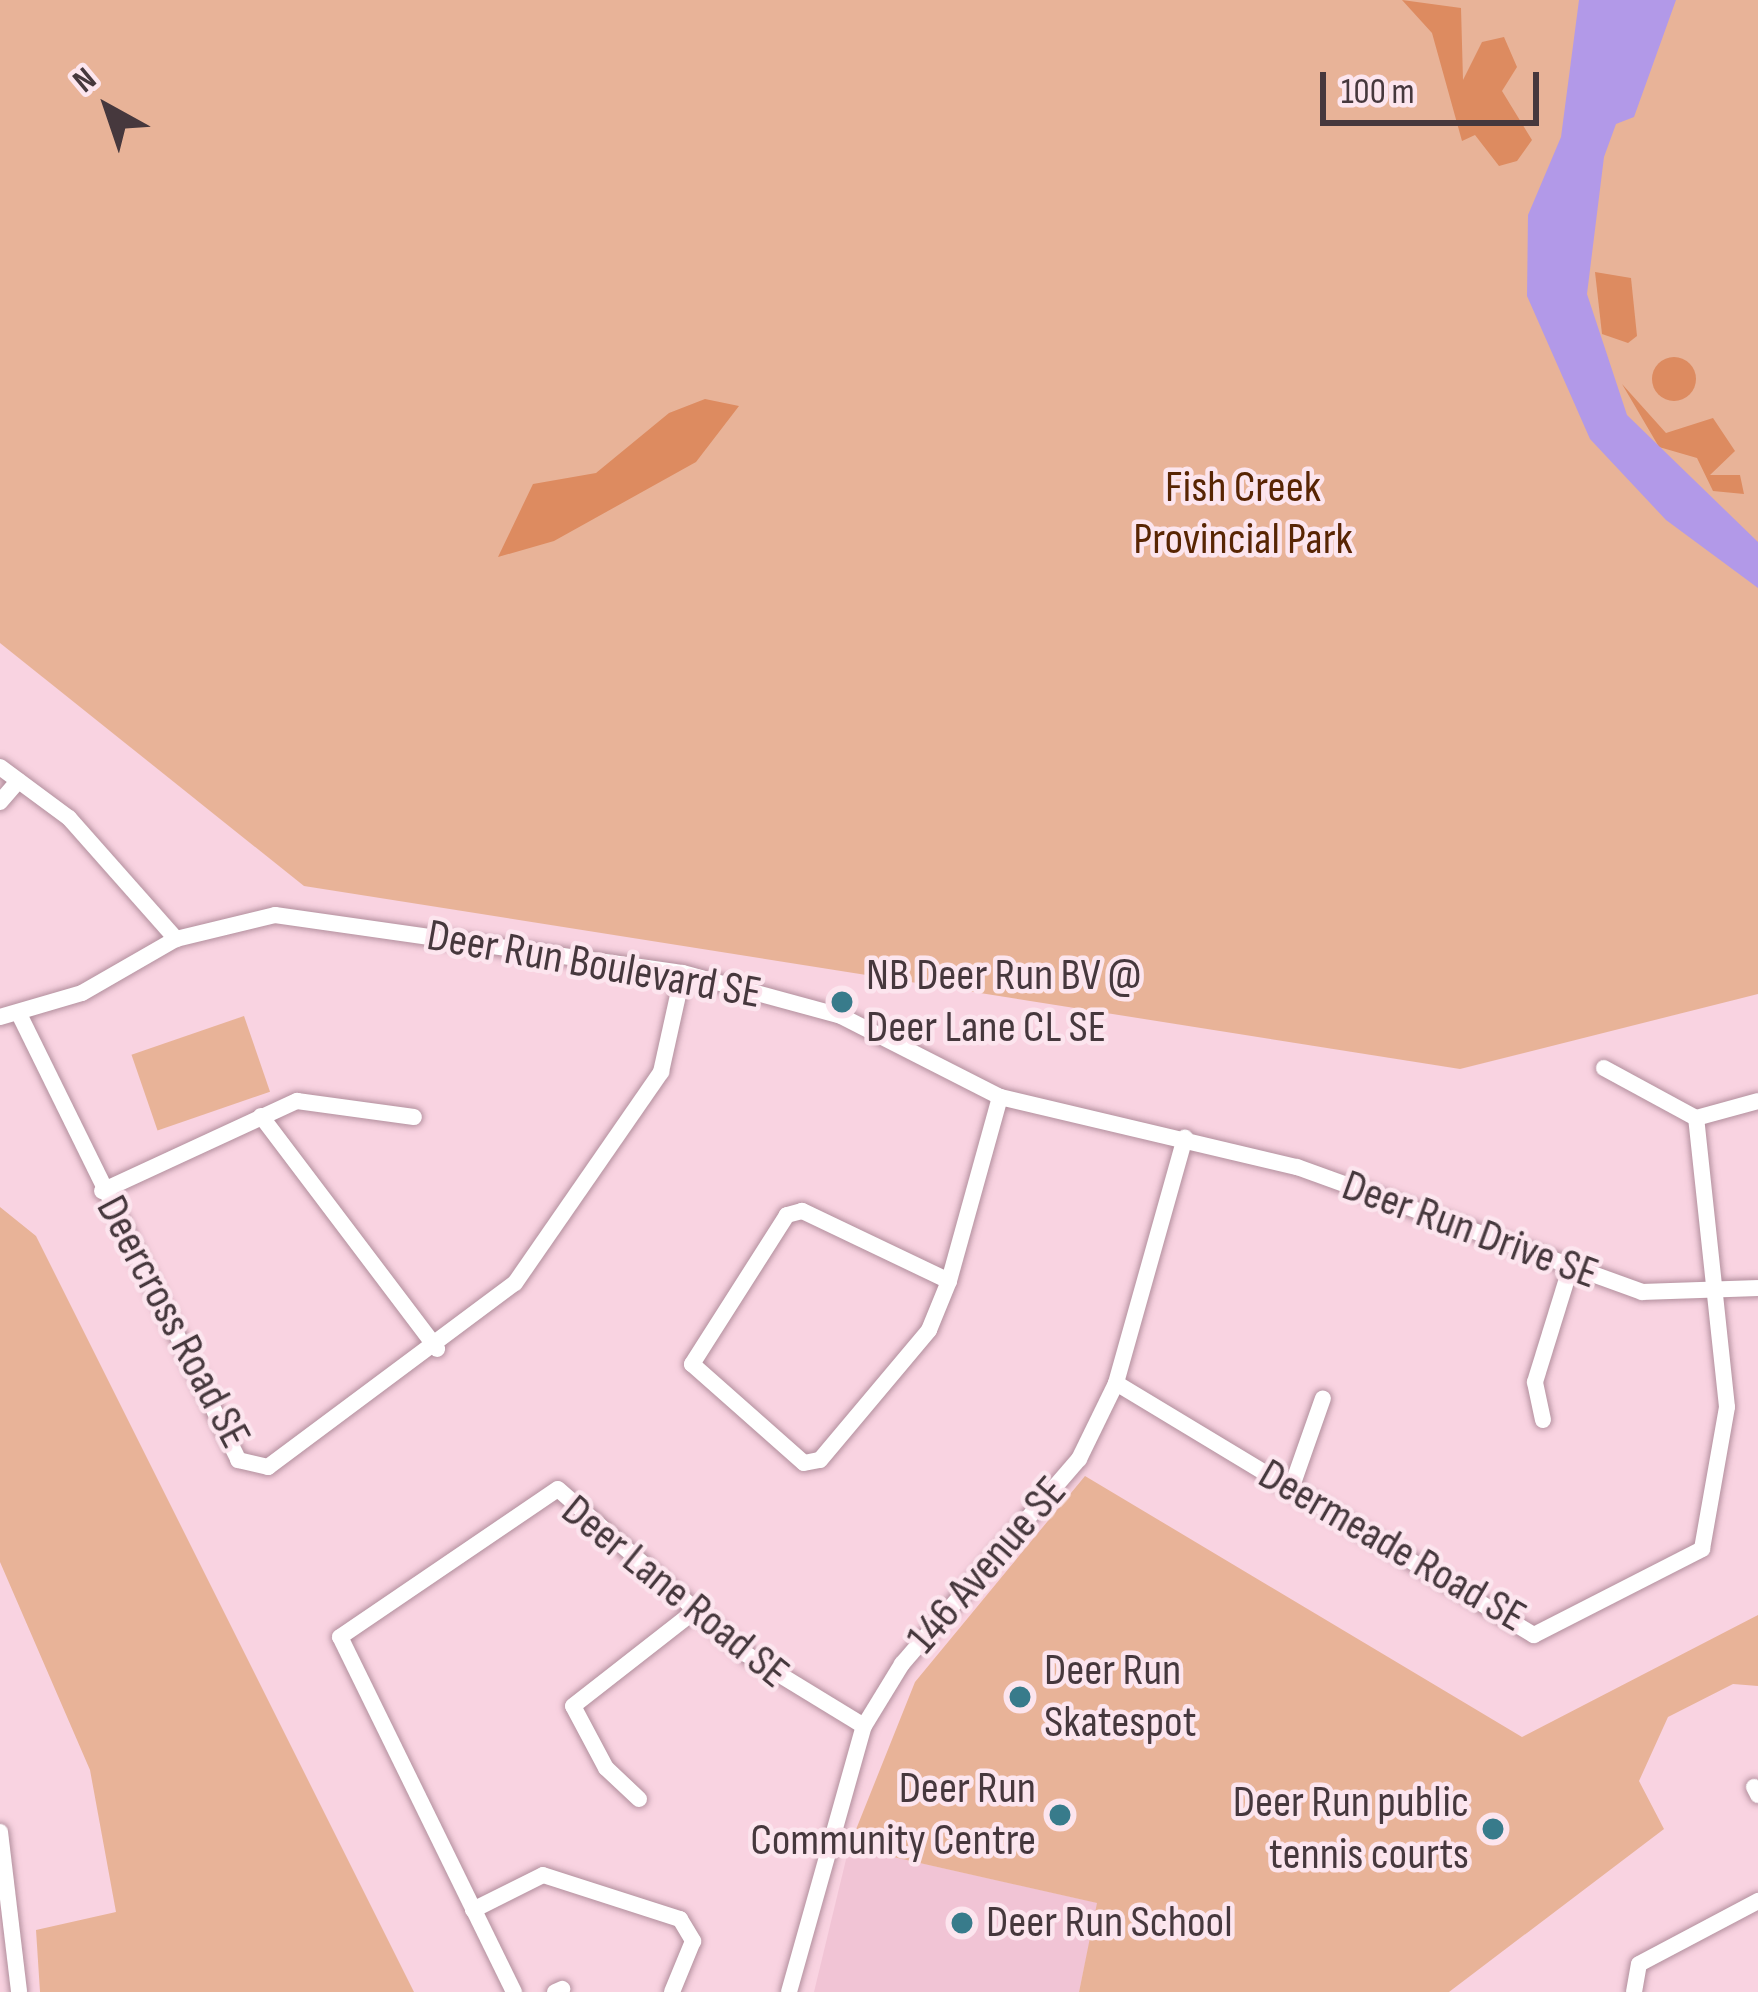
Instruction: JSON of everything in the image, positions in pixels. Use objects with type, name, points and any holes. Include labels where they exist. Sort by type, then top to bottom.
[{"type":"street","points":[[0,767],[69,818],[176,939]]},
{"type":"street","points":[[0,802],[18,781]]},
{"type":"street","name":"Deer Run Boulevard SE","points":[[0,1017],[20,1016],[176,939],[274,915],[683,973],[841,1016],[1000,1097],[1185,1138]]},
{"type":"street","name":"Deercross Road SE","points":[[20,1016],[238,1460],[268,1467],[437,1349],[515,1283],[661,1072],[683,973]]},
{"type":"street","points":[[1604,1068],[1696,1118],[1758,1101]]},
{"type":"street","points":[[949,1281],[802,1211],[788,1215],[691,1351],[692,1364],[804,1463],[820,1460],[929,1330],[949,1281],[1000,1097]]},
{"type":"street","points":[[102,1191],[297,1101],[413,1117]]},
{"type":"street","points":[[261,1116],[437,1349]]},
{"type":"street","points":[[1696,1118],[1719,1296]]},
{"type":"street","name":"Deer Run Drive SE","points":[[1185,1138],[1297,1167],[1642,1292],[1719,1296],[1758,1288]]},
{"type":"street","name":"146 Avenue SE","points":[[789,1992],[864,1726],[902,1664],[1079,1459],[1116,1383],[1185,1138]]},
{"type":"street","points":[[1543,1420],[1535,1382],[1570,1269]]},
{"type":"street","name":"Deermeade Road SE","points":[[1116,1383],[1534,1635],[1702,1549],[1727,1408],[1719,1296]]},
{"type":"street","points":[[1291,1489],[1323,1398]]},
{"type":"street","name":"Deer Lane Road SE","points":[[514,1992],[340,1636],[558,1490],[790,1687],[864,1726]]},
{"type":"street","points":[[639,1799],[606,1768],[573,1706],[696,1610]]},
{"type":"street","points":[[0,1832],[19,1992]]},
{"type":"street","points":[[473,1910],[543,1875],[680,1919],[693,1941],[672,1992]]},
{"type":"street","points":[[1634,1992],[1639,1964],[1758,1901]]},
{"type":"shaded area","points":[[1402,0],[1461,8],[1463,80],[1482,42],[1504,37],[1517,67],[1502,91],[1532,140],[1517,161],[1499,166],[1475,135],[1462,141],[1432,33]]},
{"type":"shaded area","points":[[1579,0],[1676,0],[1634,117],[1616,124],[1604,157],[1587,294],[1627,415],[1758,542],[1758,588],[1666,520],[1590,439],[1527,296],[1528,215],[1561,137]]},
{"type":"shaded area","points":[[1595,272],[1631,278],[1637,336],[1628,343],[1602,334]]},
{"type":"shaded area","points":[[1674,357],[1689,364],[1696,379],[1689,394],[1674,401],[1659,394],[1652,379],[1659,364]]},
{"type":"shaded area","points":[[1622,384],[1666,433],[1713,418],[1735,451],[1710,475],[1740,475],[1744,494],[1713,491],[1697,458],[1659,447]]},
{"type":"shaded area","points":[[705,399],[739,406],[696,462],[554,541],[498,557],[533,484],[596,473],[669,413]]},
{"type":"shaded area","name":"Deer Run School","points":[[849,1847],[1098,1903],[1079,1992],[814,1992]]},
{"type":"green space","name":"Fish Creek Provincial Park","points":[[0,0],[1758,0],[1758,994],[1460,1069],[304,886],[0,643]]},
{"type":"green space","points":[[244,1016],[270,1092],[158,1130],[131,1055]]},
{"type":"green space","points":[[0,1207],[36,1236],[414,1992],[40,1992],[36,1930],[116,1912],[90,1770],[0,1562]]},
{"type":"green space","points":[[1085,1476],[1522,1737],[1758,1615],[1758,1686],[1733,1684],[1668,1717],[1639,1781],[1664,1829],[1449,1992],[1079,1992],[1097,1903],[849,1847],[915,1682]]},
{"type":"place","name":"NB Deer Run BV @ Deer Lane CL SE","points":[[842,1002]]},
{"type":"place","name":"Deer Run Skatespot","points":[[1020,1697]]},
{"type":"place","name":"Deer Run Community Centre","points":[[1060,1815]]},
{"type":"place","name":"Deer Run public tennis courts","points":[[1493,1829]]},
{"type":"place","name":"Deer Run School","points":[[962,1923]]}]
